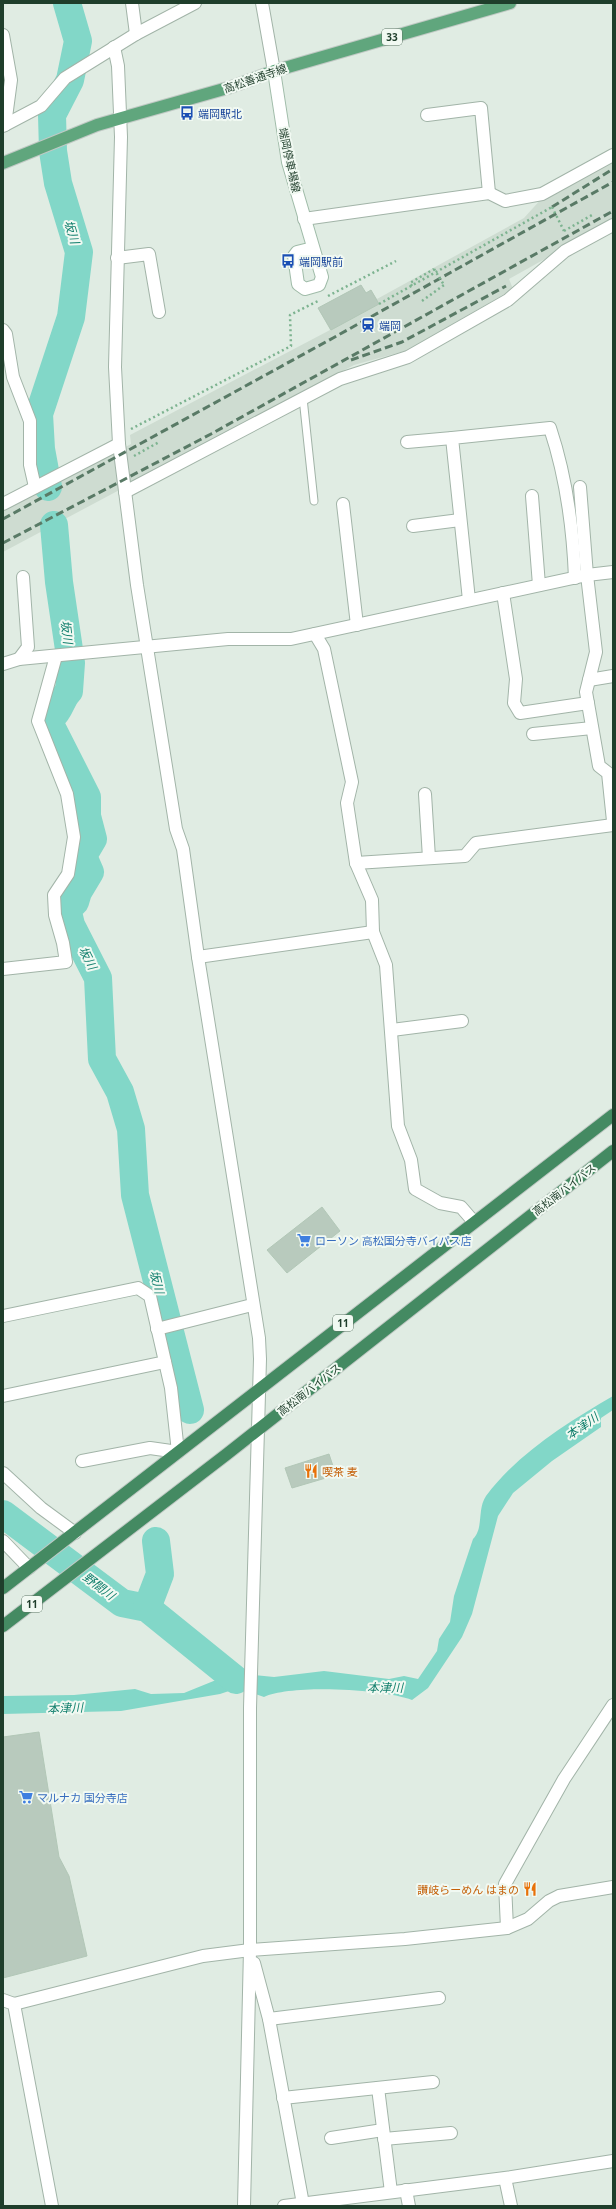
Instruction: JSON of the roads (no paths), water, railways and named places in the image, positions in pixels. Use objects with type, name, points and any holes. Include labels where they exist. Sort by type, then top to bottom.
[{"type":"highway","name":"11","points":[[3,1588],[613,1115]]},
{"type":"highway","name":"高松南バイパス","points":[[3,1626],[259,1429],[613,1150]]},
{"type":"main road","name":"高松善通寺線","points":[[3,163],[64,138],[119,118],[231,87],[274,71],[510,3]]},
{"type":"street","points":[[132,3],[136,34]]},
{"type":"street","points":[[4,125],[41,106],[65,78],[136,34],[195,3]]},
{"type":"street","name":"端岡停車場線","points":[[262,3],[288,162],[313,248]]},
{"type":"street","points":[[3,35],[11,80],[4,125]]},
{"type":"street","points":[[114,47],[118,66],[121,158],[115,367],[118,439],[147,646],[176,829],[183,849],[198,957],[252,1305],[259,1338],[261,1388],[250,1708],[250,1950],[244,2206]]},
{"type":"street","points":[[427,115],[481,108],[489,193]]},
{"type":"street","points":[[304,219],[489,193],[505,201],[542,194],[613,155]]},
{"type":"street","points":[[125,492],[340,379],[408,357],[508,300],[565,250],[613,225]]},
{"type":"street","points":[[117,258],[149,254],[159,312]]},
{"type":"street","points":[[3,330],[6,334],[13,378],[30,421],[30,465],[35,487]]},
{"type":"street","points":[[407,442],[550,428],[557,450],[596,652],[586,692],[599,766],[610,773],[613,821]]},
{"type":"street","points":[[452,438],[469,600]]},
{"type":"street","points":[[3,504],[118,439]]},
{"type":"street","points":[[580,487],[581,576]]},
{"type":"street","points":[[532,496],[539,585]]},
{"type":"street","points":[[343,504],[357,625]]},
{"type":"street","points":[[413,526],[460,520]]},
{"type":"street","points":[[3,664],[19,659],[147,646],[228,639],[291,639],[581,576],[613,572]]},
{"type":"street","points":[[19,659],[28,647],[23,577]]},
{"type":"street","points":[[503,593],[516,679],[514,703],[520,713],[588,703]]},
{"type":"street","points":[[315,634],[324,649],[352,782],[348,803],[356,863],[372,900],[373,932],[386,965],[398,1126],[411,1160],[415,1189],[440,1203],[461,1207],[474,1222]]},
{"type":"street","points":[[3,969],[66,962],[63,943],[55,915],[54,895],[68,874],[74,837],[67,794],[38,721],[64,655]]},
{"type":"street","points":[[589,680],[613,676]]},
{"type":"street","points":[[533,734],[592,728]]},
{"type":"street","points":[[425,794],[429,858]]},
{"type":"street","points":[[356,863],[465,856],[476,843],[613,825]]},
{"type":"street","points":[[198,957],[373,932]]},
{"type":"street","points":[[392,1030],[462,1021]]},
{"type":"street","points":[[3,1316],[138,1288],[150,1296],[166,1327],[165,1362],[170,1388],[178,1452],[150,1448],[82,1461]]},
{"type":"street","points":[[166,1327],[252,1305]]},
{"type":"street","points":[[3,1396],[165,1362]]},
{"type":"street","points":[[3,1473],[41,1508],[75,1533]]},
{"type":"street","points":[[3,1540],[33,1565]]},
{"type":"street","points":[[507,1928],[504,1884],[564,1779],[613,1706]]},
{"type":"street","points":[[52,2206],[8,2002],[202,1956],[250,1950],[405,1939],[507,1928],[528,1919],[549,1901],[559,1896],[613,1887]]},
{"type":"street","points":[[250,1950],[269,2019],[303,2204]]},
{"type":"street","points":[[269,2019],[439,1998]]},
{"type":"street","points":[[283,2098],[433,2082]]},
{"type":"street","points":[[378,2088],[392,2192]]},
{"type":"street","points":[[331,2138],[451,2133]]},
{"type":"street","points":[[284,2206],[505,2178],[613,2161]]},
{"type":"street","points":[[505,2178],[511,2206]]},
{"type":"street","points":[[406,2190],[409,2206]]},
{"type":"lane","points":[[303,398],[314,501]]},
{"type":"water","name":"本津川","points":[[613,1396],[613,1410],[601,1418],[601,1427],[552,1461],[513,1493],[498,1516],[472,1614],[462,1637],[428,1688],[412,1700],[381,1693],[315,1689],[295,1690],[264,1697],[238,1688],[220,1694],[121,1711],[3,1714],[3,1696],[74,1695],[135,1689],[151,1694],[184,1693],[221,1678],[227,1668],[244,1674],[274,1677],[324,1671],[389,1679],[404,1676],[418,1679],[437,1651],[439,1639],[450,1622],[454,1596],[473,1539],[480,1524],[483,1501],[486,1496],[513,1466],[544,1440]]},
{"type":"waterway","name":"坂川","points":[[48,487],[41,449],[39,414],[71,317],[79,252],[58,183],[53,151],[52,115],[70,80],[78,41],[67,3]]},
{"type":"waterway","name":"坂川","points":[[54,525],[59,582],[71,663],[69,691],[52,717],[51,726],[87,797],[87,816],[93,839],[83,856],[90,872],[78,892],[75,902],[67,908],[71,925],[98,978],[102,1059],[120,1092],[131,1129],[135,1195],[190,1410]]},
{"type":"waterway","name":"野間川","points":[[3,1514],[122,1603],[147,1608],[236,1680]]},
{"type":"waterway","name":"坂川","points":[[147,1608],[160,1574],[156,1541]]},
{"type":"railway","points":[[552,207],[613,169]]},
{"type":"railway","points":[[3,519],[613,182]]},
{"type":"railway","points":[[3,543],[211,434],[613,211]]},
{"type":"railway","points":[[351,360],[402,342],[506,286]]},
{"type":"place","name":"端岡駅北","points":[[187,113]]},
{"type":"place","name":"端岡駅前","points":[[288,261]]},
{"type":"place","name":"端岡","points":[[368,325]]},
{"type":"place","name":"ローソン 高松国分寺バイパス店","points":[[304,1240]]},
{"type":"place","name":"喫茶 麦","points":[[311,1471]]},
{"type":"place","name":"マルナカ 国分寺店","points":[[26,1797]]},
{"type":"place","name":"讃岐らーめん はまの","points":[[530,1889]]}]
